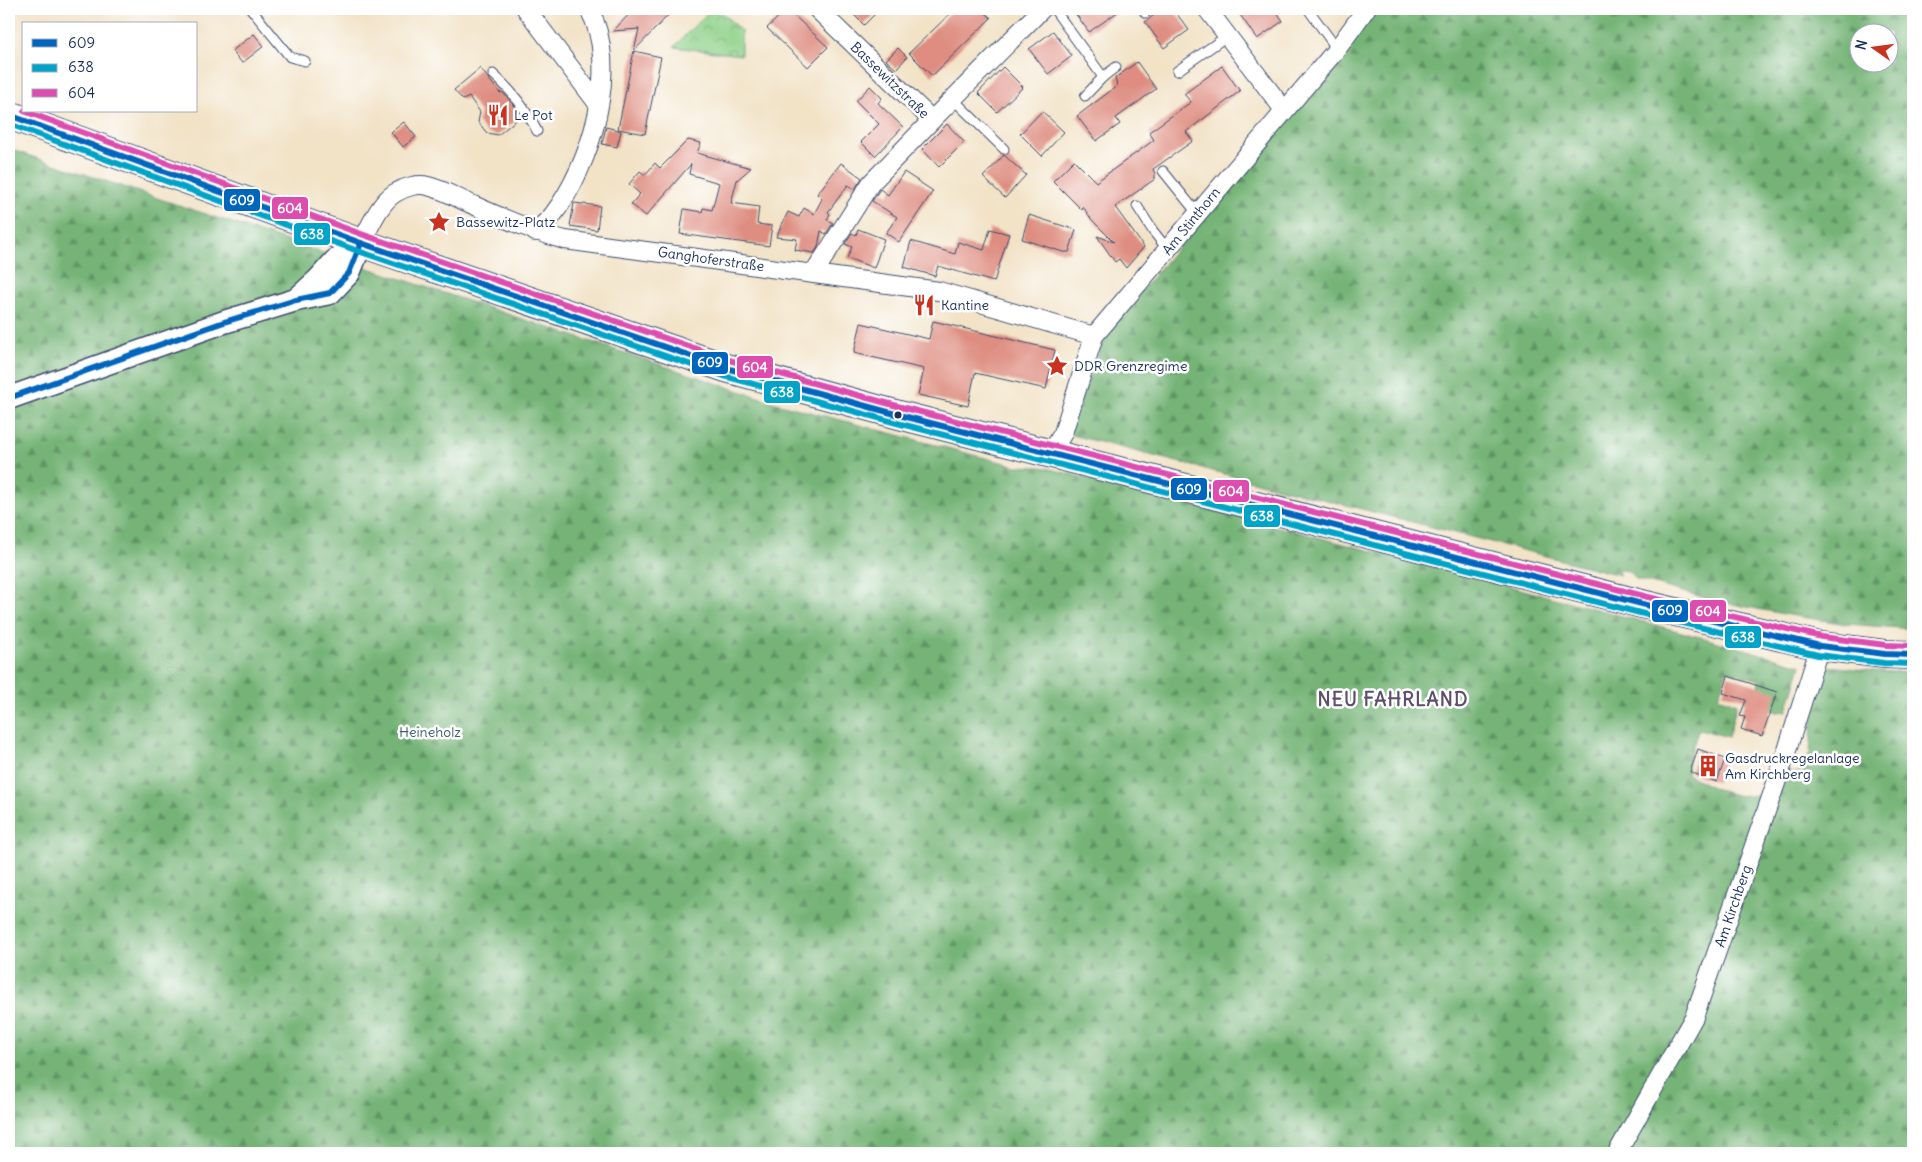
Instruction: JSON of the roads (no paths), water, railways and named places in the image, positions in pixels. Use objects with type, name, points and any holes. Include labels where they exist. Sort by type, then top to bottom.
[{"type":"main road","points":[[9,115],[361,243],[726,368],[898,415],[1633,602],[1820,646],[1885,654],[1913,655]]},
{"type":"street","points":[[526,9],[598,104]]},
{"type":"street","points":[[535,232],[551,217],[575,178],[588,148],[602,88],[603,64],[596,20],[589,9]]},
{"type":"street","name":"Bassewitzstraße","points":[[814,273],[871,183],[932,120],[817,9]]},
{"type":"street","points":[[932,120],[954,100],[1042,9]]},
{"type":"street","points":[[1207,9],[1284,110]]},
{"type":"street","name":"Am Stinthorn","points":[[1051,453],[1063,433],[1094,336],[1337,49],[1366,9]]},
{"type":"street","name":"Ganghoferstraße","points":[[361,243],[382,206],[390,197],[404,188],[427,185],[535,232],[565,240],[938,291],[1094,336]]},
{"type":"street","points":[[9,398],[224,322],[296,300],[335,261],[361,243]]},
{"type":"street","name":"Am Kirchberg","points":[[1617,1153],[1694,1016],[1776,784],[1820,646]]},
{"type":"lane","points":[[251,9],[290,57],[305,61]]},
{"type":"lane","points":[[1054,9],[1103,77]]},
{"type":"lane","points":[[1308,9],[1337,49]]},
{"type":"lane","points":[[1177,71],[1227,36]]},
{"type":"lane","points":[[1085,96],[1103,77],[1116,67]]},
{"type":"lane","points":[[493,74],[511,90],[526,110],[537,131]]},
{"type":"lane","points":[[954,100],[1004,149]]},
{"type":"lane","points":[[1163,171],[1198,213]]},
{"type":"lane","points":[[1137,206],[1153,232],[1168,250]]},
{"type":"place","name":"Le Pot","points":[[498,115]]},
{"type":"place","name":"Bassewitz-Platz","points":[[439,222]]},
{"type":"place","name":"Kantine","points":[[924,305]]},
{"type":"place","name":"DDR Grenzregime","points":[[1057,366]]},
{"type":"place","name":"Gasdruckregelanlage Am Kirchberg","points":[[1708,766]]},
{"type":"district","name":"NEU FAHRLAND","points":[[1393,699]]},
{"type":"park label","name":"Heineholz","points":[[430,732]]}]
